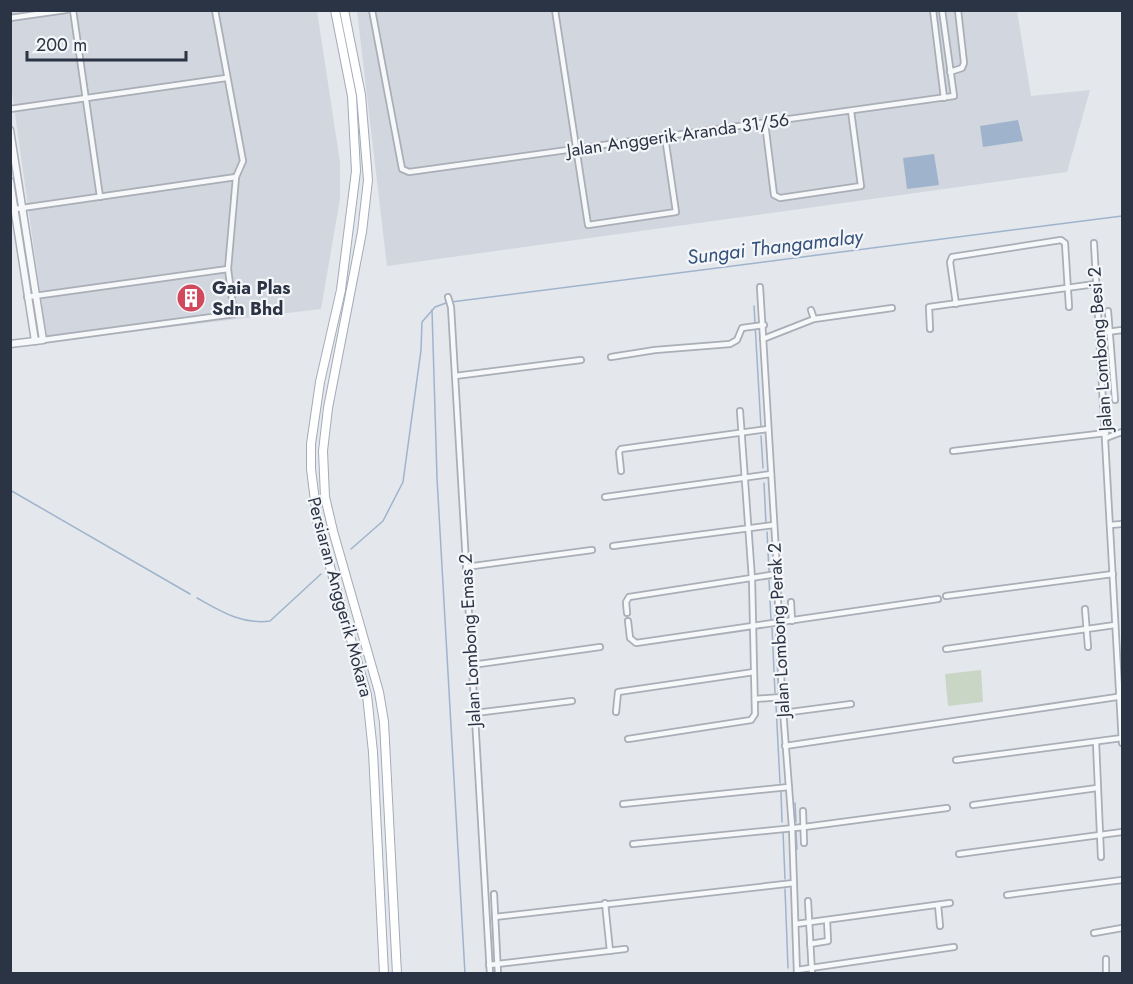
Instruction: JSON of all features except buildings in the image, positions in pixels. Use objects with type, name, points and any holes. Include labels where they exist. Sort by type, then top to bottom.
[{"type":"main road","name":"Persiaran Anggerik Mokara","points":[[335,10],[352,96],[356,171],[341,290],[320,382],[313,425],[311,469],[318,525],[367,696],[373,752],[384,974]]},
{"type":"main road","name":"Persiaran Anggerik Mokara","points":[[344,10],[361,95],[368,180],[362,232],[328,408],[322,451],[325,497],[379,692],[384,722],[397,974]]},
{"type":"street","points":[[10,18],[66,10]]},
{"type":"street","points":[[73,10],[100,197]]},
{"type":"street","points":[[10,344],[230,316],[234,310],[228,269],[236,177],[243,161],[215,10]]},
{"type":"street","name":"Jalan Anggerik Aranda 31/56","points":[[372,10],[402,169],[409,172],[944,98],[954,96],[950,72]]},
{"type":"street","points":[[555,10],[585,221],[592,225],[676,212],[665,137]]},
{"type":"street","points":[[933,10],[944,98]]},
{"type":"street","points":[[942,10],[950,72],[962,68],[964,63],[958,10]]},
{"type":"street","points":[[10,109],[226,78]]},
{"type":"street","points":[[765,123],[774,195],[780,198],[819,193],[861,186],[851,111]]},
{"type":"street","points":[[10,130],[35,341]]},
{"type":"street","points":[[18,209],[236,177]]},
{"type":"street","points":[[10,181],[18,209]]},
{"type":"street","points":[[956,304],[950,262],[952,257],[1064,240],[1070,307]]},
{"type":"street","name":"Jalan Lombong Besi 2","points":[[1094,243],[1115,623],[1122,693],[1122,740]]},
{"type":"street","points":[[31,296],[228,269]]},
{"type":"street","points":[[930,329],[929,307],[1095,284]]},
{"type":"street","name":"Jalan Lombong Perak 2","points":[[760,287],[782,697],[792,827],[797,972]]},
{"type":"street","points":[[31,296],[43,340]]},
{"type":"street","name":"Jalan Lombong Emas 2","points":[[448,297],[451,307],[490,974]]},
{"type":"street","points":[[763,339],[791,331],[814,320],[892,308]]},
{"type":"street","points":[[810,310],[814,320]]},
{"type":"street","points":[[1108,311],[1115,400]]},
{"type":"street","points":[[610,357],[655,350],[730,344],[737,340],[742,328],[762,325]]},
{"type":"street","points":[[1100,333],[1122,330]]},
{"type":"street","points":[[455,376],[581,360]]},
{"type":"street","points":[[1114,379],[1122,378]]},
{"type":"street","points":[[628,739],[751,720],[755,714],[752,579],[740,411]]},
{"type":"street","points":[[621,471],[619,452],[621,449],[768,429]]},
{"type":"street","points":[[953,451],[1106,436],[1122,432]]},
{"type":"street","points":[[604,497],[771,474]]},
{"type":"street","points":[[1110,525],[1122,524]]},
{"type":"street","points":[[613,546],[774,525]]},
{"type":"street","points":[[466,567],[592,550]]},
{"type":"street","points":[[627,613],[626,602],[629,597],[777,574]]},
{"type":"street","points":[[946,596],[1113,574]]},
{"type":"street","points":[[628,621],[630,638],[636,643],[938,599]]},
{"type":"street","points":[[790,602],[792,621]]},
{"type":"street","points":[[1085,609],[1088,646]]},
{"type":"street","points":[[946,649],[1087,629],[1122,621]]},
{"type":"street","points":[[472,665],[600,647]]},
{"type":"street","points":[[616,712],[618,692],[754,672]]},
{"type":"street","points":[[785,746],[1036,710],[1117,697],[1122,693]]},
{"type":"street","points":[[755,699],[782,697]]},
{"type":"street","points":[[475,713],[572,701]]},
{"type":"street","points":[[783,713],[851,705]]},
{"type":"street","points":[[956,760],[1122,740]]},
{"type":"street","points":[[1096,742],[1101,857]]},
{"type":"street","points":[[623,804],[789,787]]},
{"type":"street","points":[[973,805],[1097,788]]},
{"type":"street","points":[[633,844],[947,808]]},
{"type":"street","points":[[803,811],[804,843]]},
{"type":"street","points":[[959,854],[1122,832]]},
{"type":"street","points":[[1007,895],[1122,880]]},
{"type":"street","points":[[495,917],[794,883]]},
{"type":"street","points":[[494,894],[498,974]]},
{"type":"street","points":[[808,901],[812,971]]},
{"type":"street","points":[[605,903],[610,951]]},
{"type":"street","points":[[796,924],[950,903]]},
{"type":"street","points":[[938,905],[940,926]]},
{"type":"street","points":[[810,944],[828,941],[826,920]]},
{"type":"street","points":[[1094,933],[1122,928]]},
{"type":"street","points":[[797,972],[954,947]]},
{"type":"street","points":[[489,965],[625,949]]},
{"type":"street","points":[[1106,959],[1106,974]]},
{"type":"shaded area","points":[[10,11],[317,11],[340,162],[340,199],[321,309],[47,342],[11,85]]},
{"type":"shaded area","points":[[357,11],[1017,11],[1031,96],[1090,90],[1067,172],[387,266]]},
{"type":"green space","points":[[981,670],[983,702],[948,706],[945,674]]},
{"type":"water","points":[[1018,120],[1023,141],[983,147],[980,126]]},
{"type":"water","points":[[934,154],[939,185],[907,189],[903,158]]},
{"type":"waterway","name":"Sungai Thangamalay","points":[[451,302],[1122,216]]},
{"type":"waterway","points":[[351,549],[383,521],[403,482],[421,350],[422,322],[435,307],[446,303]]},
{"type":"waterway","points":[[754,306],[761,428]]},
{"type":"waterway","points":[[432,310],[437,478],[465,974]]},
{"type":"waterway","points":[[761,436],[763,468]]},
{"type":"waterway","points":[[764,483],[766,524]]},
{"type":"waterway","points":[[10,490],[190,594]]},
{"type":"waterway","points":[[767,532],[769,571]]},
{"type":"waterway","points":[[197,598],[241,619],[270,621],[321,574]]},
{"type":"waterway","points":[[769,580],[771,620]]},
{"type":"waterway","points":[[772,628],[775,693]]},
{"type":"waterway","points":[[776,705],[780,783]]},
{"type":"waterway","points":[[781,792],[782,822]]},
{"type":"waterway","points":[[795,803],[796,822]]},
{"type":"waterway","points":[[783,832],[785,879]]},
{"type":"waterway","points":[[796,832],[797,849]]},
{"type":"waterway","points":[[785,889],[788,968]]},
{"type":"place","name":"Gaia Plas Sdn Bhd","points":[[191,298]]}]
